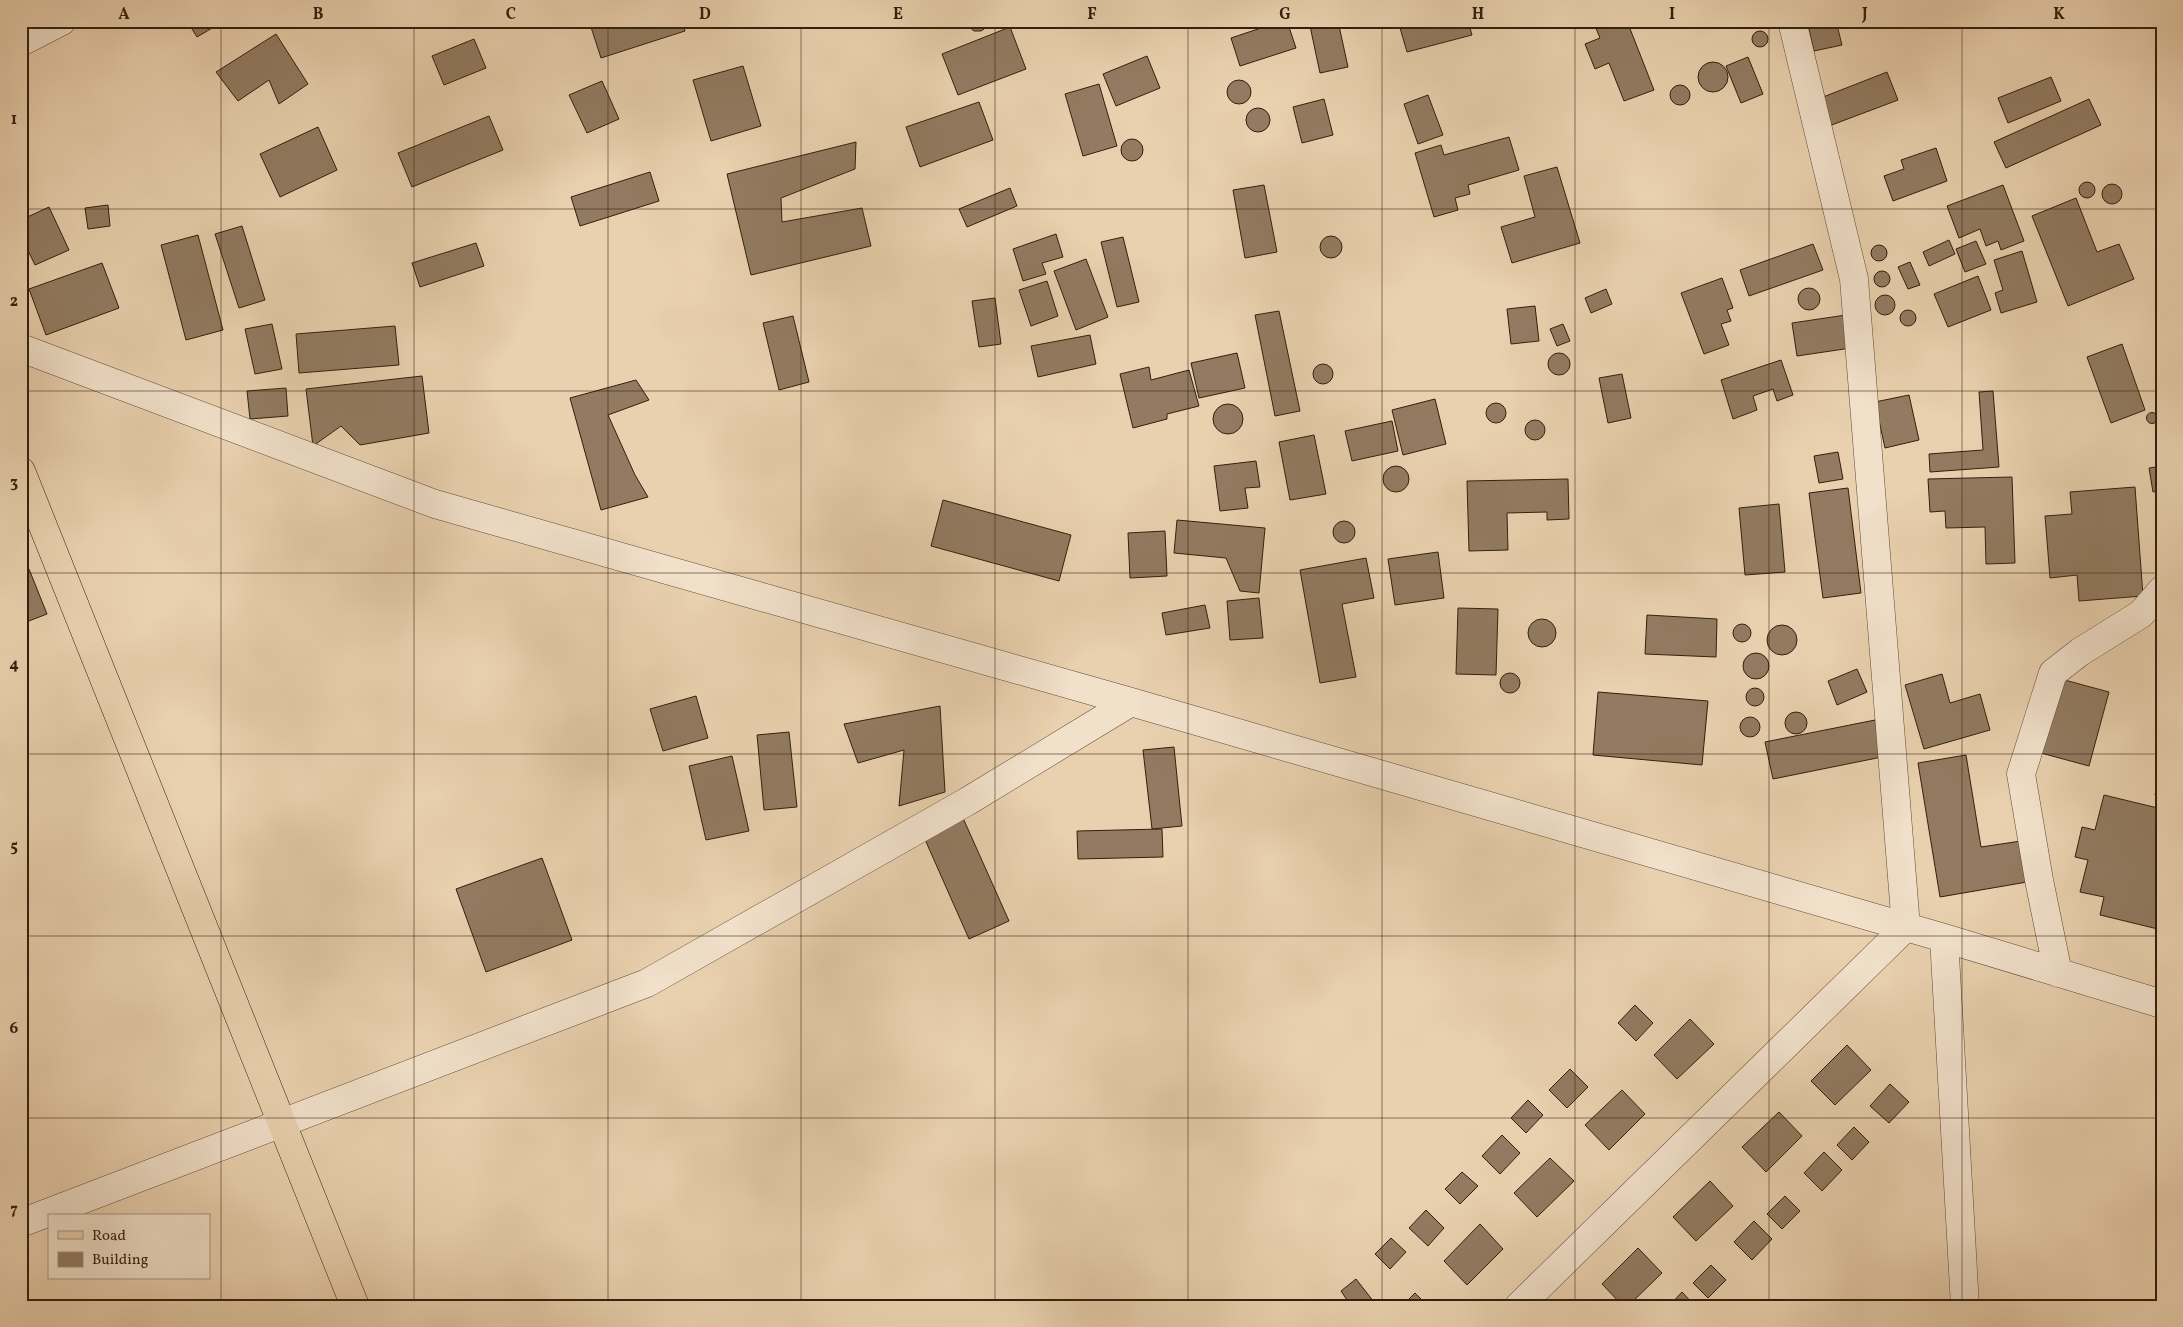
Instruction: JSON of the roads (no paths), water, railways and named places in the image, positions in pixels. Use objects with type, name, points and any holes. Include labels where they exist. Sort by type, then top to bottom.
[{"type":"main road","points":[[21,471],[284,1124],[355,1306]]},
{"type":"street","points":[[21,42],[62,21]]},
{"type":"street","points":[[1792,21],[1854,279],[1906,927]]},
{"type":"street","points":[[21,348],[435,504],[1131,702],[1944,938],[2162,1004]]},
{"type":"street","points":[[2058,972],[2039,880],[2021,774],[2053,673],[2080,652],[2141,614],[2162,590]]},
{"type":"street","points":[[21,1223],[648,984],[968,801],[1131,702]]},
{"type":"street","points":[[1519,1306],[1906,927]]},
{"type":"street","points":[[1944,938],[1965,1306]]}]
